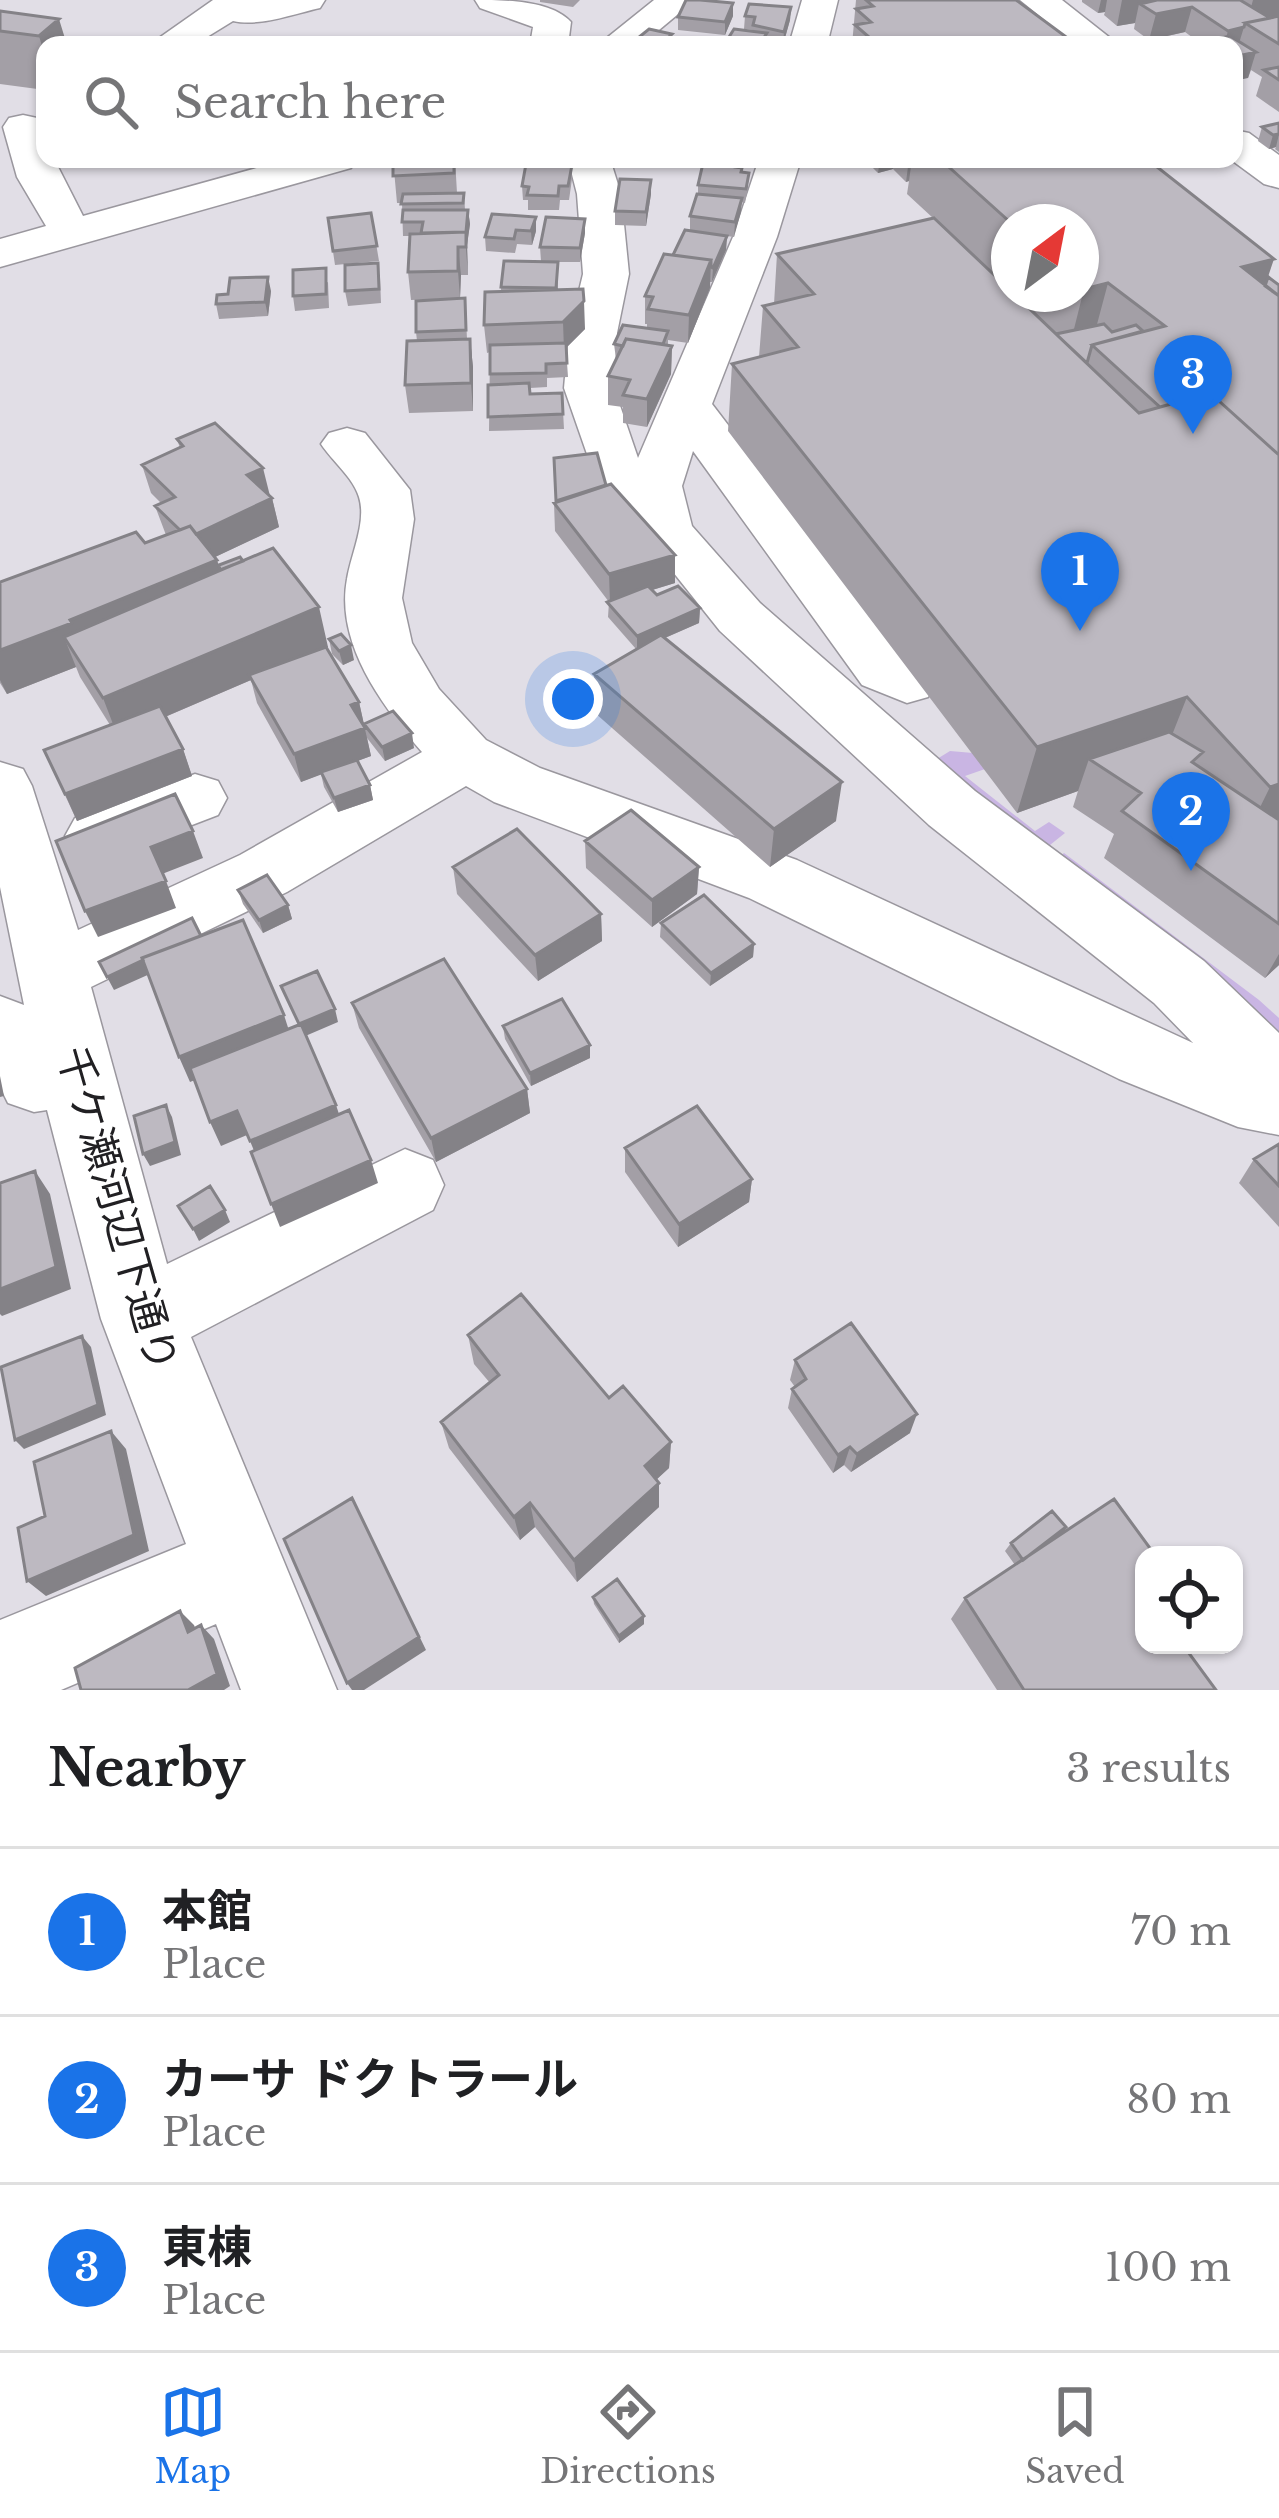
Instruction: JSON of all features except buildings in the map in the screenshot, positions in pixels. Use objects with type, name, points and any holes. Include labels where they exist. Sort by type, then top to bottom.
[{"type":"street","points":[[181,36],[229,4],[247,13],[308,0]]},
{"type":"street","points":[[493,0],[553,22],[551,36]]},
{"type":"street","points":[[629,36],[677,0]]},
{"type":"street","points":[[810,36],[820,0]]},
{"type":"street","points":[[842,36],[850,0]]},
{"type":"street","points":[[1038,0],[1088,36]]},
{"type":"street","points":[[22,127],[38,177],[71,232]]},
{"type":"street","points":[[1243,149],[1279,175]]},
{"type":"street","points":[[0,254],[303,168]]},
{"type":"street","points":[[592,168],[599,194],[606,274],[593,333],[589,388],[622,488],[661,519],[712,588],[824,698],[952,808],[1179,982],[1279,1081]]},
{"type":"street","points":[[661,519],[656,486],[778,168]]},
{"type":"street","points":[[728,303],[757,307],[772,297],[809,193],[813,168]]},
{"type":"street","points":[[686,405],[883,670],[907,682]]},
{"type":"street","points":[[347,445],[387,499],[386,529],[374,567],[373,604],[381,639],[400,681],[464,756],[518,785],[773,878],[1145,1057],[1238,1094],[1279,1102]]},
{"type":"street","points":[[26,1000],[326,842],[464,756]]},
{"type":"street","points":[[8,810],[195,798]]},
{"type":"street","name":"千ケ瀬河辺下通り","points":[[8,810],[26,1000],[75,1073],[142,1319],[290,1690]]},
{"type":"street","points":[[142,1319],[405,1185]]},
{"type":"street","points":[[0,1669],[243,1566]]},
{"type":"shaded area","points":[[950,751],[973,753],[985,769],[965,776],[1035,831],[1049,822],[1065,833],[1045,849],[937,759]]},
{"type":"shaded area","points":[[1064,853],[1259,1000],[1279,1018],[1279,1044],[1057,859]]},
{"type":"place","name":"東棟","points":[[1193,434]]},
{"type":"place","name":"本館","points":[[1080,631]]},
{"type":"place","name":"カーサ ドクトラール","points":[[1191,871]]}]
